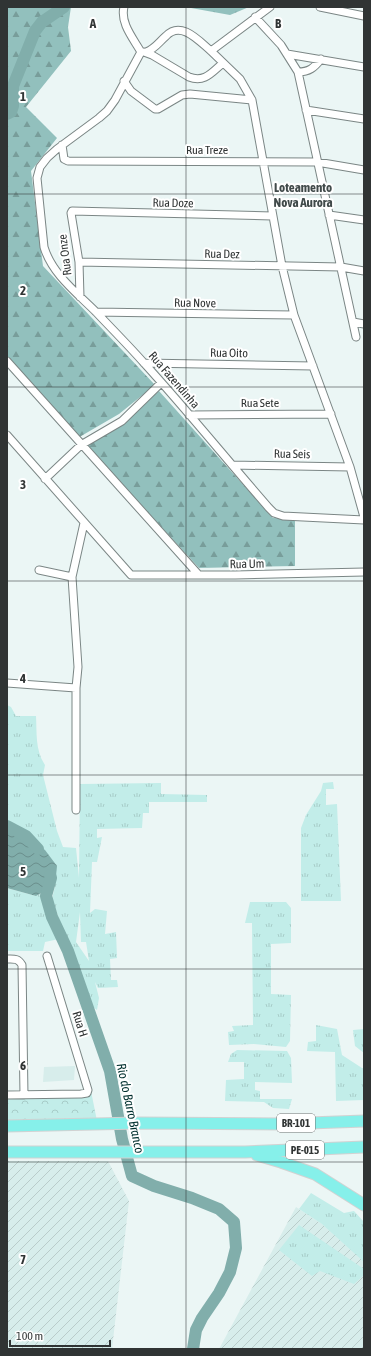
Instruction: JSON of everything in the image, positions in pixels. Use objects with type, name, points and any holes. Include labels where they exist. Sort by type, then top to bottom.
[{"type":"highway","name":"BR-101","points":[[7,1126],[138,1123],[282,1124],[364,1121]]},
{"type":"highway","name":"PE-015","points":[[245,1152],[364,1147]]},
{"type":"highway","points":[[7,1152],[245,1152],[281,1162],[315,1174],[364,1205]]},
{"type":"street","points":[[124,7],[122,13],[124,22],[144,52],[195,80],[200,80],[208,76],[223,63]]},
{"type":"street","points":[[211,51],[270,7]]},
{"type":"street","points":[[320,7],[364,16]]},
{"type":"street","points":[[255,17],[272,34],[298,72],[356,337]]},
{"type":"street","name":"Rua Fazendinha","points":[[62,145],[47,158],[40,167],[37,178],[44,247],[47,258],[53,268],[144,363],[274,514],[283,516],[364,519],[350,467],[294,315],[272,216],[252,100],[240,79],[211,51],[184,31],[176,30],[167,34],[155,48],[144,52]]},
{"type":"street","points":[[62,145],[107,111],[124,81],[144,52]]},
{"type":"street","points":[[287,54],[364,67]]},
{"type":"street","points":[[298,72],[306,72],[314,68],[321,59]]},
{"type":"street","points":[[124,81],[131,91],[155,109],[158,109],[182,94],[252,100]]},
{"type":"street","points":[[306,110],[364,119]]},
{"type":"street","name":"Rua Treze","points":[[62,145],[64,159],[68,161],[317,162],[364,170]]},
{"type":"street","name":"Rua Doze","points":[[72,211],[272,216]]},
{"type":"street","name":"Rua Onze","points":[[72,211],[71,213],[78,262],[80,297]]},
{"type":"street","points":[[329,215],[364,220]]},
{"type":"street","name":"Rua Dez","points":[[78,262],[341,266],[364,271]]},
{"type":"street","name":"Rua Nove","points":[[96,312],[294,315]]},
{"type":"street","points":[[353,322],[364,324]]},
{"type":"street","points":[[7,361],[198,574]]},
{"type":"street","name":"Rua Oito","points":[[144,363],[313,366]]},
{"type":"street","points":[[45,479],[81,445],[122,422],[161,383]]},
{"type":"street","name":"Rua Sete","points":[[189,415],[331,414]]},
{"type":"street","points":[[7,435],[84,522],[72,577],[78,667],[76,688],[76,810]]},
{"type":"street","name":"Rua Seis","points":[[233,465],[350,467]]},
{"type":"street","name":"Rua Um","points":[[84,522],[131,575],[235,575],[364,572]]},
{"type":"street","points":[[39,570],[72,577]]},
{"type":"street","points":[[7,683],[76,688]]},
{"type":"street","name":"Rua H","points":[[24,1095],[87,1093],[87,1087],[47,956]]},
{"type":"street","points":[[7,959],[16,958],[22,964],[24,1095],[7,1095]]},
{"type":"shaded area","points":[[75,1066],[74,1080],[43,1082],[44,1067]]},
{"type":"shaded area","points":[[7,1161],[108,1161],[129,1201],[112,1349],[7,1349]]},
{"type":"shaded area","points":[[296,1207],[364,1251],[364,1349],[219,1349]]},
{"type":"green space","points":[[7,7],[71,7],[68,27],[71,51],[26,107],[57,138],[31,171],[43,266],[155,385],[119,414],[76,439],[7,359]]},
{"type":"green space","points":[[154,7],[249,7],[230,15],[191,8]]},
{"type":"green space","points":[[159,391],[273,518],[295,519],[295,566],[199,568],[87,446],[108,433]]},
{"type":"green space","points":[[7,705],[11,707],[16,716],[36,716],[38,747],[45,765],[43,775],[57,831],[63,847],[76,848],[79,878],[80,784],[161,783],[161,794],[207,795],[207,802],[149,802],[149,813],[143,813],[142,828],[97,829],[97,838],[102,837],[97,862],[92,862],[90,913],[95,909],[107,911],[105,934],[116,932],[117,958],[110,959],[111,980],[117,980],[118,987],[98,988],[95,982],[99,998],[97,1010],[90,1005],[52,899],[55,886],[7,824]],"holes":[[[80,912],[81,942],[86,942],[89,961],[76,942]]]},
{"type":"green space","points":[[333,782],[334,789],[326,789],[326,805],[337,804],[341,901],[301,901],[301,828],[306,815],[321,791],[323,783]]},
{"type":"green space","points":[[7,888],[36,896],[48,891],[47,896],[59,939],[45,942],[43,951],[7,951]]},
{"type":"green space","points":[[250,902],[286,902],[291,908],[291,943],[271,944],[271,994],[291,995],[290,1041],[286,1047],[254,1044],[229,1045],[228,1032],[234,1031],[232,1026],[253,1025],[252,923],[245,923]]},
{"type":"green space","points":[[316,1025],[337,1029],[342,1055],[364,1068],[364,1100],[336,1101],[335,1052],[307,1051],[308,1042],[316,1041]]},
{"type":"green space","points":[[364,1029],[364,1053],[355,1046],[353,1030]]},
{"type":"green space","points":[[237,1050],[287,1051],[291,1058],[292,1083],[255,1082],[255,1090],[260,1091],[260,1099],[292,1099],[289,1109],[273,1108],[264,1102],[225,1101],[226,1080],[244,1079],[244,1062],[228,1062],[231,1054]]},
{"type":"green space","points":[[7,1091],[91,1091],[97,1121],[7,1121]]},
{"type":"green space","points":[[311,1193],[344,1213],[354,1211],[364,1222],[364,1262],[322,1224],[299,1209]]},
{"type":"green space","points":[[299,1225],[364,1269],[364,1275],[354,1284],[320,1271],[312,1276],[279,1250]]},
{"type":"water","points":[[7,822],[45,850],[57,866],[55,886],[36,896],[7,888]]},
{"type":"waterway","name":"Rio do Barro Branco","points":[[7,114],[11,112],[13,106],[13,86],[35,31],[42,22],[64,7]]},
{"type":"waterway","name":"Rio do Barro Branco","points":[[7,826],[26,836],[38,849]]},
{"type":"waterway","name":"Rio do Barro Branco","points":[[50,875],[51,878],[46,896],[52,917],[68,951],[110,1071],[122,1139],[132,1176],[154,1186],[192,1198],[219,1209],[234,1222],[236,1248],[230,1272],[196,1330],[193,1349]]},
{"type":"district","name":"Loteamento Nova Aurora","points":[[303,194]]}]
